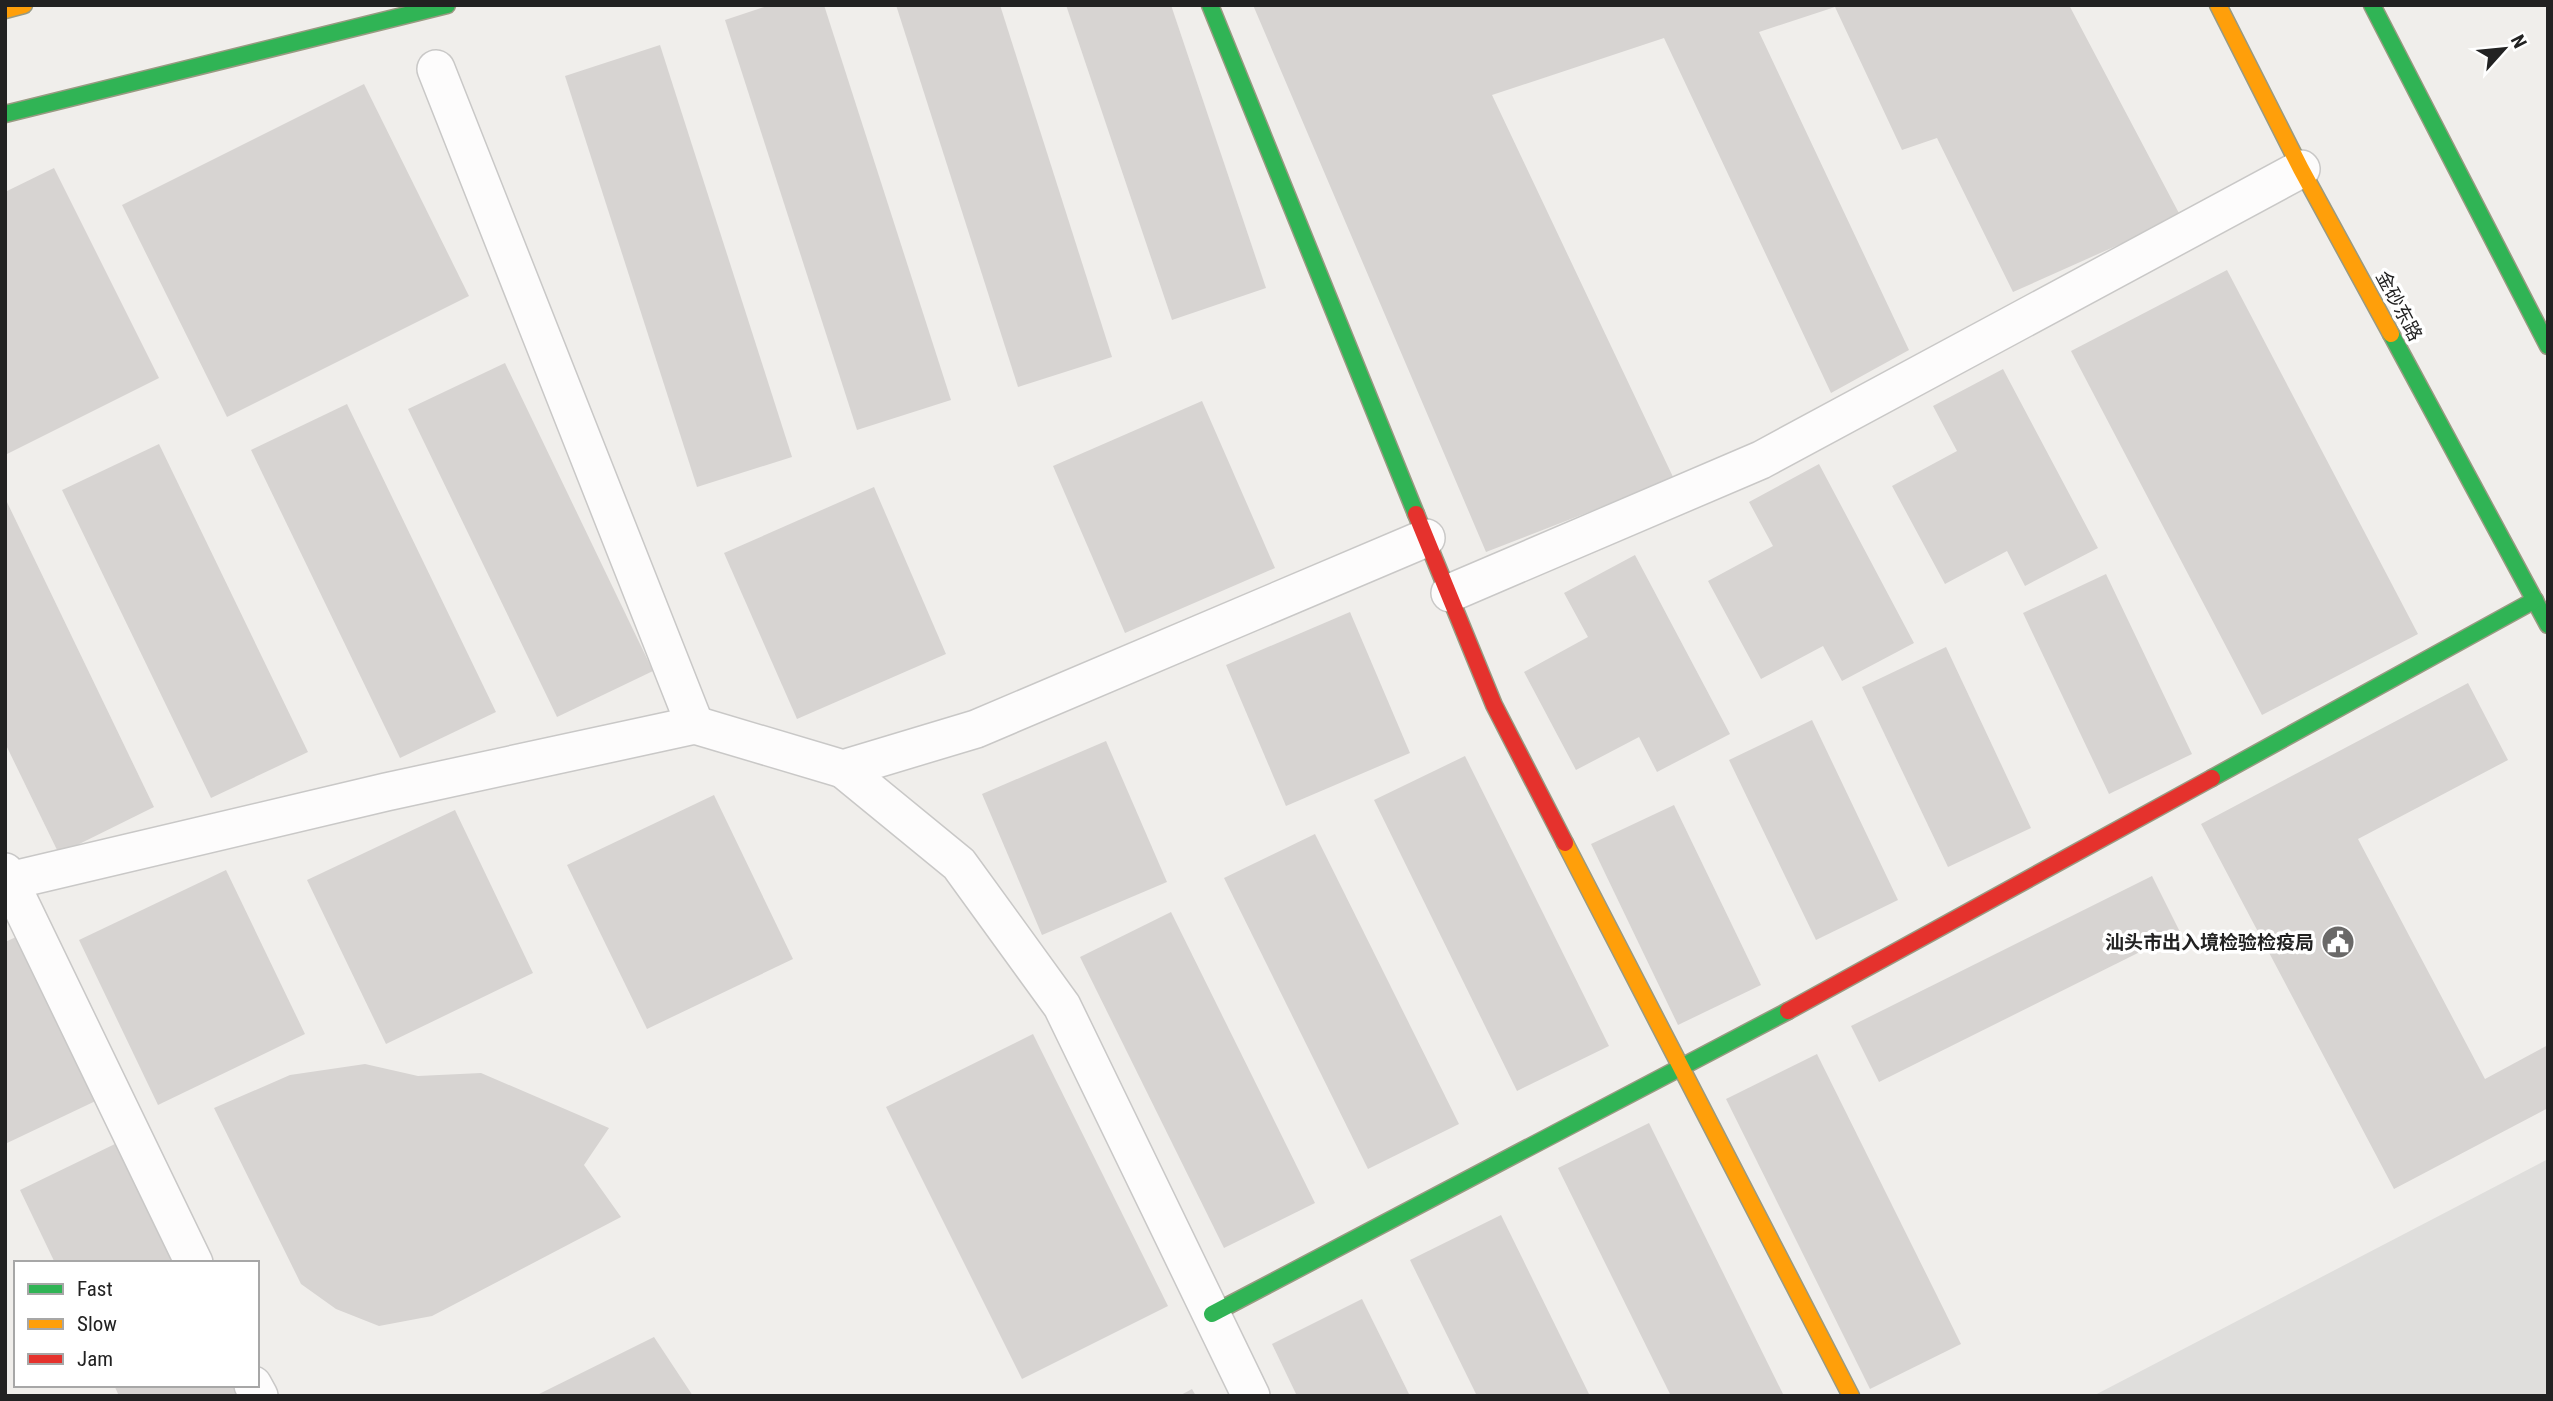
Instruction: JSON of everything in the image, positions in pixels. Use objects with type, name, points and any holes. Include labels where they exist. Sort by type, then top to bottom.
[{"type":"street","points":[[5,10],[24,5]]},
{"type":"street","points":[[5,114],[447,5]]},
{"type":"street","points":[[1210,5],[1494,705],[1852,1396]]},
{"type":"street","name":"金砂东路","points":[[2218,5],[2301,169],[2548,625]]},
{"type":"street","points":[[2372,5],[2548,346]]},
{"type":"street","points":[[436,69],[695,725]]},
{"type":"street","points":[[1450,593],[1761,460],[2301,169]]},
{"type":"street","points":[[843,769],[976,729],[1426,538]]},
{"type":"street","points":[[1212,1314],[1683,1069],[2535,600]]},
{"type":"street","points":[[193,1261],[7,878],[695,725],[843,769],[958,864],[1062,1006],[1251,1396]]},
{"type":"shaded area","points":[[2548,1159],[2548,1396],[2093,1396]]},
{"type":"building","points":[[770,5],[824,5],[951,400],[857,430],[725,20]]},
{"type":"building","points":[[896,5],[1000,5],[1112,357],[1018,387]]},
{"type":"building","points":[[1066,5],[1171,5],[1266,288],[1172,320]]},
{"type":"building","points":[[1253,5],[2069,5],[2181,217],[2013,292],[1937,138],[1902,150],[1835,7],[1759,32],[1909,350],[1831,393],[1664,38],[1492,95],[1674,479],[1486,552]]},
{"type":"building","points":[[660,45],[792,457],[697,487],[565,76]]},
{"type":"building","points":[[364,84],[469,296],[227,417],[122,205]]},
{"type":"building","points":[[54,168],[159,378],[5,455],[5,192]]},
{"type":"building","points":[[2227,270],[2418,634],[2262,715],[2071,351]]},
{"type":"building","points":[[505,363],[653,671],[557,717],[408,409]]},
{"type":"building","points":[[2003,369],[2098,548],[2025,586],[2007,551],[1945,584],[1892,486],[1957,451],[1933,406]]},
{"type":"building","points":[[1202,401],[1275,568],[1125,633],[1053,466]]},
{"type":"building","points":[[347,404],[496,712],[400,758],[251,450]]},
{"type":"building","points":[[159,444],[308,752],[211,798],[62,490]]},
{"type":"building","points":[[1819,464],[1914,643],[1842,681],[1823,646],[1761,679],[1708,581],[1773,546],[1749,502]]},
{"type":"building","points":[[874,487],[946,654],[797,719],[724,553]]},
{"type":"building","points":[[5,498],[154,807],[59,854],[5,743]]},
{"type":"building","points":[[1635,555],[1730,734],[1657,772],[1639,737],[1576,770],[1524,672],[1588,637],[1564,593]]},
{"type":"building","points":[[2106,574],[2192,754],[2109,794],[2023,613]]},
{"type":"building","points":[[1350,612],[1410,753],[1286,806],[1226,665]]},
{"type":"building","points":[[1946,647],[2031,828],[1948,867],[1862,687]]},
{"type":"building","name":"汕头市出入境检验检疫局","points":[[2468,683],[2508,760],[2358,839],[2485,1079],[2548,1045],[2548,1108],[2394,1189],[2201,824]]},
{"type":"building","points":[[1812,720],[1898,900],[1816,940],[1729,760]]},
{"type":"building","points":[[1106,741],[1167,882],[1042,935],[982,794]]},
{"type":"building","points":[[1465,756],[1609,1046],[1517,1091],[1374,800]]},
{"type":"building","points":[[714,795],[793,959],[647,1029],[567,865]]},
{"type":"building","points":[[1674,805],[1761,985],[1678,1025],[1591,844]]},
{"type":"building","points":[[455,810],[533,973],[386,1044],[307,880]]},
{"type":"building","points":[[1315,834],[1459,1124],[1368,1169],[1224,878]]},
{"type":"building","points":[[226,870],[305,1034],[158,1105],[79,940]]},
{"type":"building","points":[[2152,876],[2180,932],[1879,1082],[1851,1026]]},
{"type":"building","points":[[1171,912],[1315,1203],[1224,1248],[1080,957]]},
{"type":"building","points":[[25,933],[104,1097],[5,1144],[5,942]]},
{"type":"building","points":[[1033,1034],[1168,1306],[1022,1379],[886,1107]]},
{"type":"building","points":[[1817,1054],[1961,1344],[1870,1389],[1726,1099]]},
{"type":"building","points":[[365,1064],[418,1076],[481,1073],[609,1128],[584,1165],[621,1217],[432,1316],[379,1326],[336,1309],[301,1284],[214,1108],[290,1075]]},
{"type":"building","points":[[1649,1123],[1784,1396],[1671,1396],[1558,1168]]},
{"type":"building","points":[[117,1143],[173,1261],[54,1261],[20,1190]]},
{"type":"building","points":[[1501,1215],[1590,1396],[1477,1396],[1410,1260]]},
{"type":"building","points":[[1362,1299],[1410,1396],[1297,1396],[1272,1344]]},
{"type":"building","points":[[654,1337],[693,1396],[535,1396]]},
{"type":"building","points":[[115,1387],[234,1387],[238,1396],[119,1396]]},
{"type":"building","points":[[1192,1389],[1196,1396],[1179,1396]]},
{"type":"traffic: fast","points":[[5,114],[447,5]]},
{"type":"traffic: fast","points":[[1210,5],[1416,514]]},
{"type":"traffic: fast","points":[[2372,5],[2548,346]]},
{"type":"traffic: fast","points":[[2391,334],[2548,625]]},
{"type":"traffic: fast","points":[[2212,778],[2535,600]]},
{"type":"traffic: fast","points":[[1212,1314],[1788,1011]]},
{"type":"traffic: slow","points":[[5,10],[24,5]]},
{"type":"traffic: slow","points":[[2218,5],[2301,169],[2391,334]]},
{"type":"traffic: slow","points":[[1565,843],[1851,1396]]},
{"type":"traffic: jam","points":[[1416,514],[1494,705],[1565,843]]},
{"type":"traffic: jam","points":[[1788,1011],[2212,778]]},
{"type":"place","name":"汕头市出入境检验检疫局","points":[[2338,942]]}]
